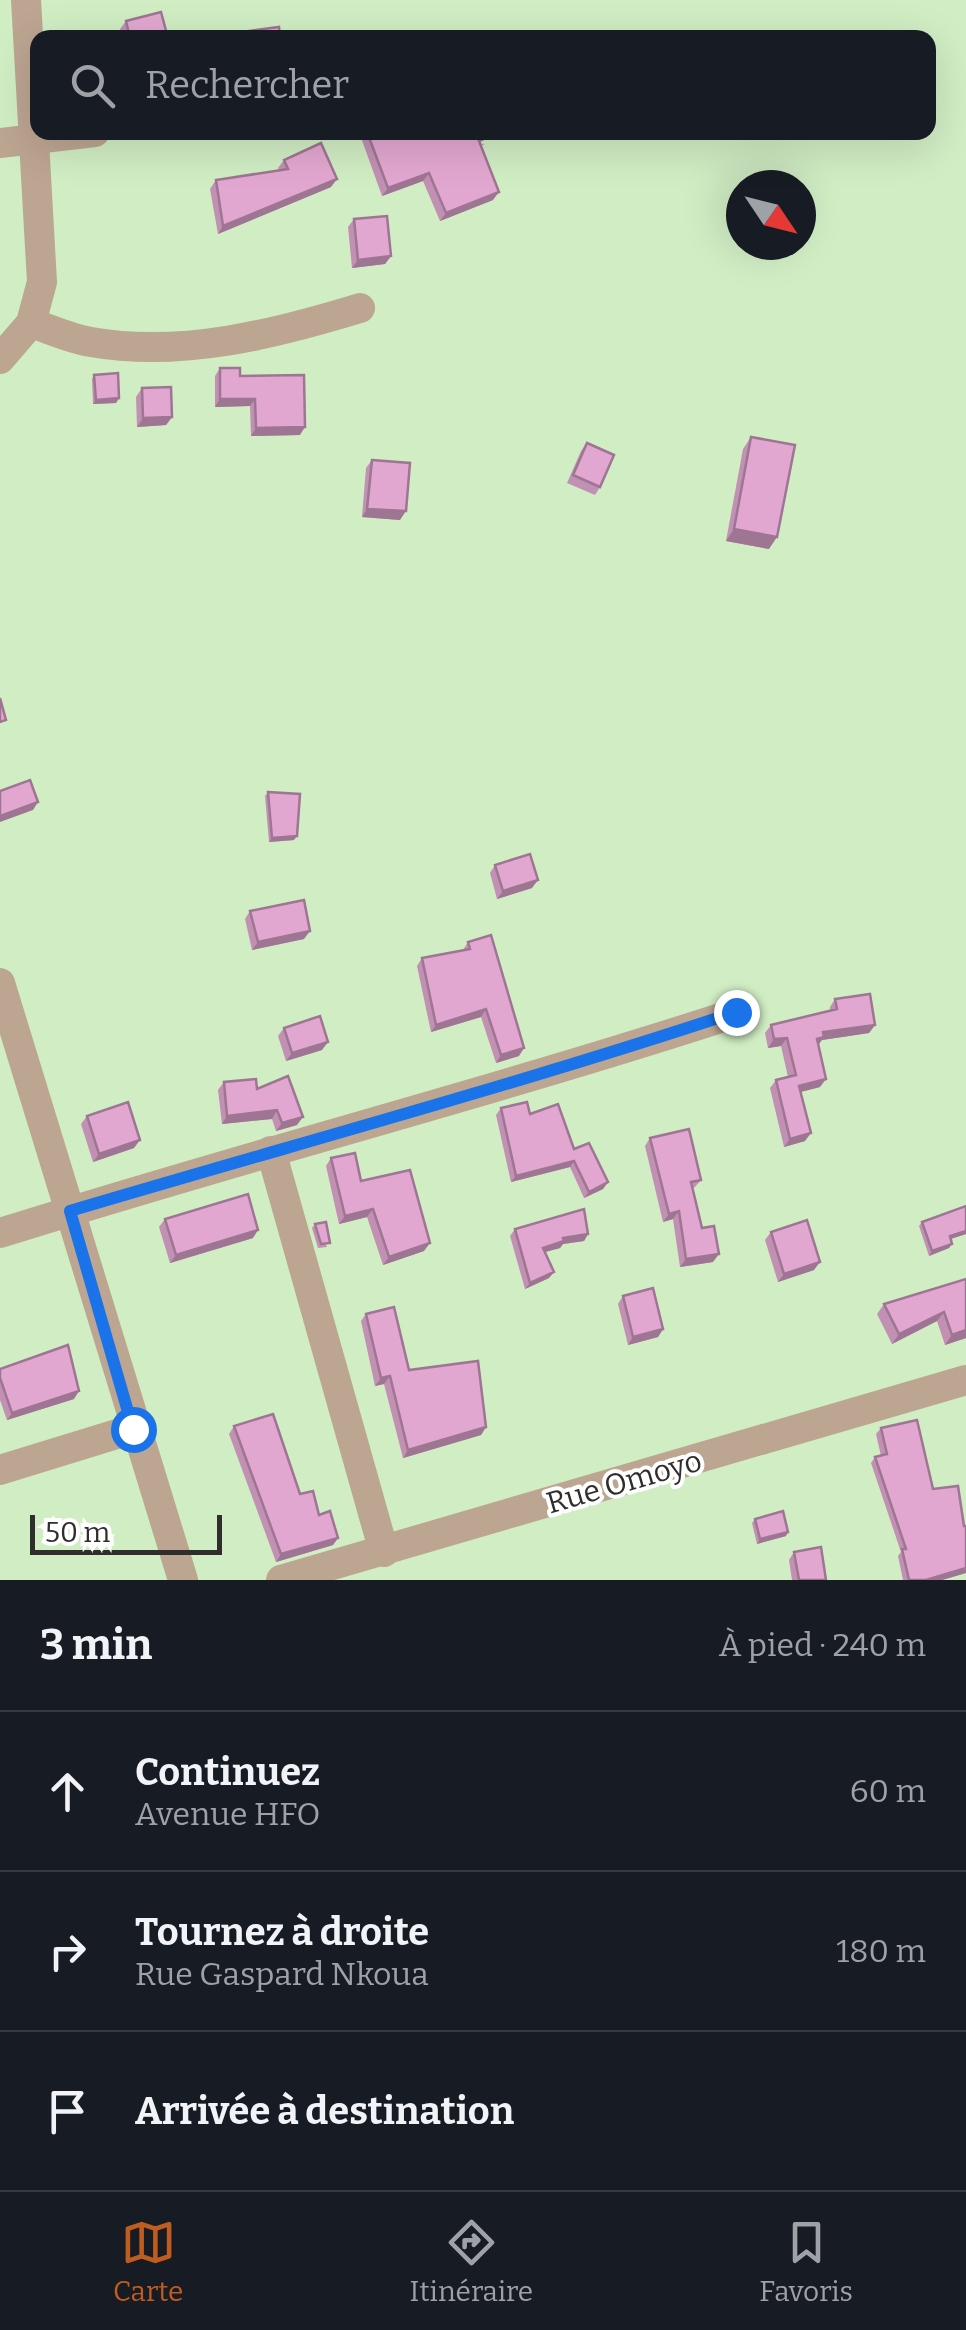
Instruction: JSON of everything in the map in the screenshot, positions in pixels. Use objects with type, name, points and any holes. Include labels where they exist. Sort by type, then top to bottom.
[{"type":"street","points":[[26,0],[30,70]]},
{"type":"street","points":[[0,143],[41,140]]},
{"type":"street","points":[[0,359],[31,323],[42,282],[34,141]]},
{"type":"street","points":[[31,323],[89,342],[147,347],[287,330],[360,308]]},
{"type":"street","points":[[0,984],[7,1026],[70,1211],[133,1429],[183,1580]]},
{"type":"street","points":[[0,1233],[588,1061],[736,1012]]},
{"type":"street","points":[[271,1152],[384,1552]]},
{"type":"street","name":"Rue Omoyo","points":[[281,1580],[966,1380]]},
{"type":"street","points":[[0,1470],[133,1429]]},
{"type":"green space","points":[[0,0],[966,0],[966,1580],[0,1580]]},
{"type":"building","points":[[161,12],[166,30],[128,30],[126,21]]},
{"type":"building","points":[[370,140],[481,140],[499,192],[446,213],[429,173],[388,188]]},
{"type":"building","points":[[321,143],[337,179],[223,226],[216,180],[288,169],[284,160]]},
{"type":"building","points":[[387,216],[391,256],[358,260],[354,219]]},
{"type":"building","points":[[220,368],[240,368],[240,376],[304,375],[305,427],[256,428],[255,399],[220,399]]},
{"type":"building","points":[[118,373],[119,398],[96,400],[94,375]]},
{"type":"building","points":[[171,387],[172,417],[143,418],[142,388]]},
{"type":"building","points":[[751,437],[795,445],[777,537],[734,529]]},
{"type":"building","points":[[587,443],[614,455],[600,487],[573,475]]},
{"type":"building","points":[[372,460],[410,463],[406,511],[367,509]]},
{"type":"building","points":[[0,698],[6,720],[0,722]]},
{"type":"building","points":[[30,780],[38,802],[0,816],[0,791]]},
{"type":"building","points":[[268,792],[300,794],[297,836],[272,838]]},
{"type":"building","points":[[530,854],[538,880],[503,891],[495,865]]},
{"type":"building","points":[[304,900],[310,931],[258,942],[250,911]]},
{"type":"building","points":[[491,935],[524,1048],[501,1055],[486,1009],[436,1025],[422,958],[470,949],[468,942]]},
{"type":"building","points":[[870,994],[875,1025],[823,1032],[824,1037],[817,1039],[826,1079],[799,1086],[811,1133],[790,1139],[776,1080],[796,1075],[787,1038],[774,1039],[771,1025],[837,1009],[835,999]]},
{"type":"building","points":[[320,1016],[328,1042],[292,1053],[284,1028]]},
{"type":"building","points":[[288,1076],[303,1117],[282,1123],[277,1110],[227,1116],[224,1082],[256,1079],[257,1089]]},
{"type":"building","points":[[128,1102],[140,1140],[99,1154],[87,1116]]},
{"type":"building","points":[[527,1102],[530,1114],[558,1104],[574,1149],[589,1143],[608,1182],[589,1192],[574,1161],[516,1176],[501,1108]]},
{"type":"building","points":[[689,1129],[701,1180],[691,1182],[702,1228],[714,1226],[719,1254],[686,1259],[679,1211],[669,1214],[650,1138]]},
{"type":"building","points":[[355,1153],[361,1181],[410,1170],[430,1243],[389,1257],[373,1209],[345,1216],[331,1158]]},
{"type":"building","points":[[248,1194],[258,1230],[176,1255],[165,1219]]},
{"type":"building","points":[[966,1206],[966,1231],[950,1236],[952,1244],[932,1251],[922,1222]]},
{"type":"building","points":[[584,1209],[588,1234],[563,1238],[564,1241],[543,1248],[554,1272],[530,1283],[515,1229]]},
{"type":"building","points":[[807,1220],[820,1262],[784,1274],[771,1232]]},
{"type":"building","points":[[326,1222],[330,1243],[321,1244],[315,1224]]},
{"type":"building","points":[[966,1279],[966,1330],[952,1335],[944,1312],[899,1334],[884,1304]]},
{"type":"building","points":[[653,1288],[663,1329],[633,1337],[623,1296]]},
{"type":"building","points":[[394,1307],[409,1370],[478,1361],[486,1427],[408,1450],[390,1376],[381,1378],[366,1314]]},
{"type":"building","points":[[68,1345],[79,1391],[12,1413],[0,1369]]},
{"type":"building","points":[[273,1414],[300,1494],[313,1491],[319,1515],[330,1511],[338,1538],[281,1554],[234,1426]]},
{"type":"building","points":[[917,1420],[933,1489],[958,1486],[966,1526],[966,1568],[926,1580],[909,1580],[902,1549],[906,1549],[875,1457],[887,1454],[881,1428]]},
{"type":"building","points":[[783,1511],[788,1532],[760,1539],[755,1519]]},
{"type":"building","points":[[821,1547],[826,1580],[799,1580],[794,1552]]},
{"type":"route","points":[[133,1429],[70,1211],[476,1090],[588,1061],[736,1012]]}]
